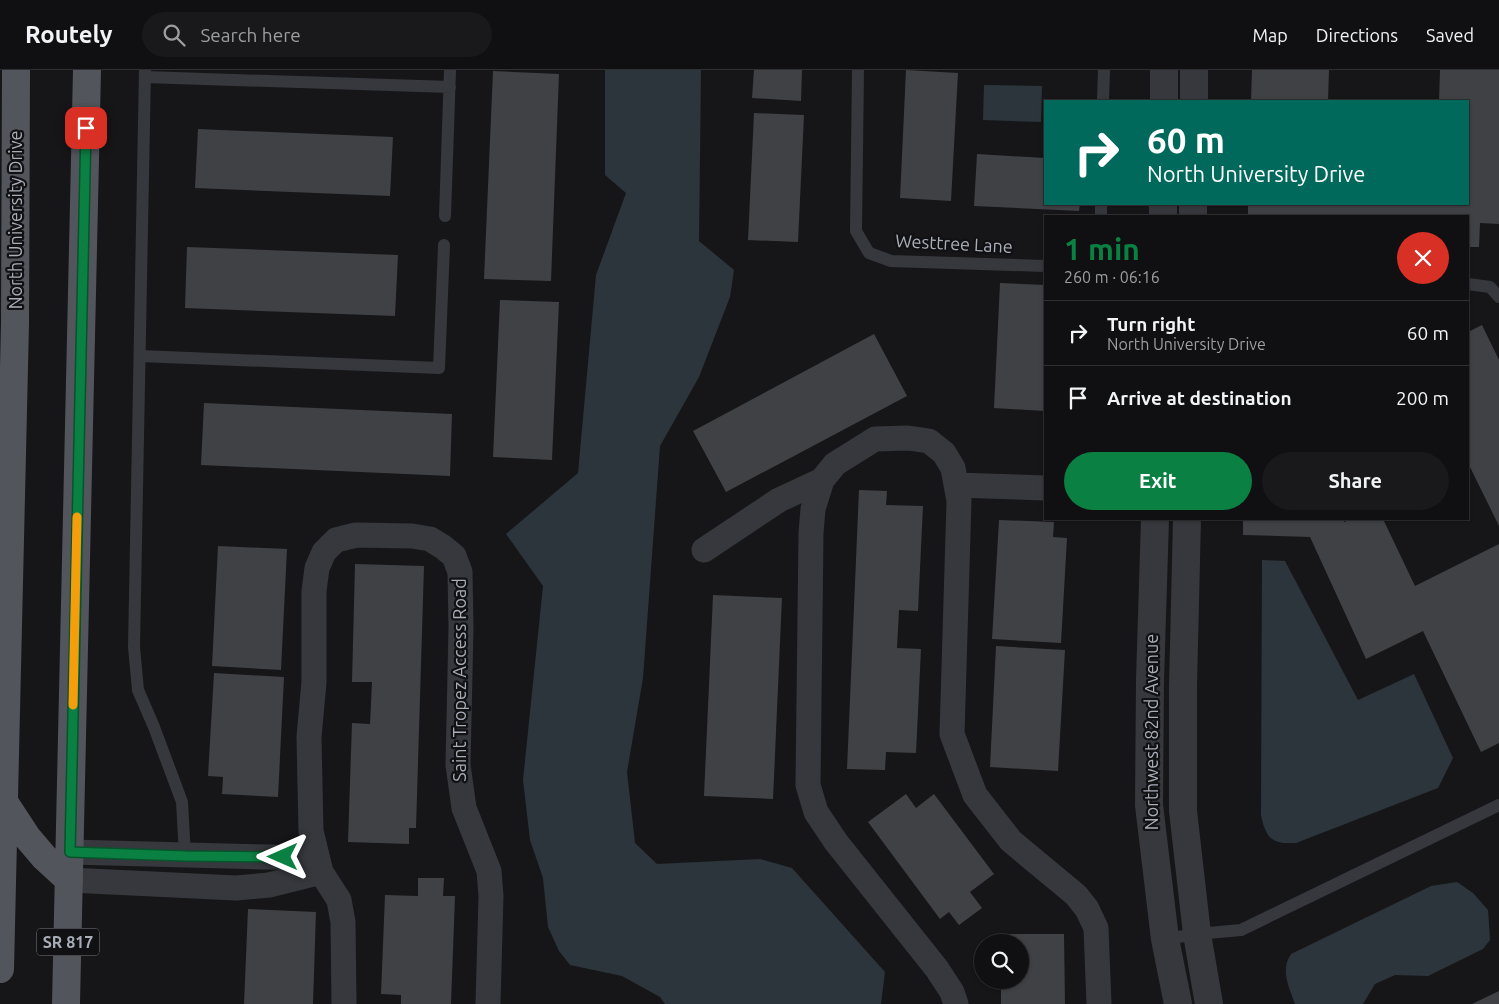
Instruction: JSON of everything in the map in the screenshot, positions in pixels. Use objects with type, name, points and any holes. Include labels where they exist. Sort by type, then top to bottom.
[{"type":"main road","name":"North University Drive","points":[[0,969],[4,802],[8,324],[16,70]]},
{"type":"main road","name":"SR 817","points":[[66,1004],[88,70]]},
{"type":"main road","points":[[4,802],[27,837],[44,857],[69,880]]},
{"type":"street","points":[[1164,70],[1164,100]]},
{"type":"street","points":[[1194,70],[1194,100]]},
{"type":"street","points":[[956,1004],[952,992],[937,969],[836,842],[816,812],[808,785],[811,533],[813,509],[822,480],[835,464],[876,440],[908,438],[929,441],[944,453],[953,468],[959,500],[952,734],[975,795],[1010,841],[1076,895],[1087,908],[1096,928],[1099,1004]]},
{"type":"street","points":[[704,550],[779,500],[822,480]]},
{"type":"street","points":[[956,485],[1044,488]]},
{"type":"street","name":"Northwest 82nd Avenue","points":[[1155,520],[1150,680],[1149,805],[1166,939],[1178,1004]]},
{"type":"street","name":"Northwest 82nd Avenue","points":[[1186,520],[1183,686],[1184,811],[1197,934],[1209,1004]]},
{"type":"street","name":"Saint Tropez Access Road","points":[[344,1004],[343,922],[339,900],[319,862],[311,831],[309,738],[314,682],[314,591],[317,568],[324,552],[336,540],[356,535],[412,536],[430,539],[454,556],[460,572],[461,627],[458,765],[464,808],[489,871],[491,896],[488,1004]]},
{"type":"street","points":[[70,852],[283,857],[319,862]]},
{"type":"street","points":[[185,856],[186,886]]},
{"type":"street","points":[[69,880],[186,886],[254,887],[299,878],[319,862]]},
{"type":"lane","points":[[445,216],[450,70]]},
{"type":"lane","name":"Westtree Lane","points":[[858,70],[856,231],[869,253],[891,261],[1044,266]]},
{"type":"lane","points":[[1103,100],[1104,70]]},
{"type":"lane","points":[[185,856],[182,802],[138,690],[134,647],[145,74],[450,87]]},
{"type":"lane","points":[[140,356],[439,368],[444,245]]},
{"type":"lane","points":[[1469,284],[1490,287],[1499,296]]},
{"type":"lane","points":[[1166,939],[1241,930],[1499,805]]},
{"type":"shaded area","points":[[605,70],[701,70],[699,241],[734,270],[730,297],[699,377],[660,446],[643,678],[627,772],[635,843],[657,864],[760,859],[792,868],[885,972],[881,1004],[665,1004],[660,997],[622,976],[570,965],[559,951],[548,927],[543,878],[530,840],[523,780],[543,586],[506,534],[578,473],[596,275],[626,193],[605,175]]},
{"type":"shaded area","points":[[984,85],[1042,86],[1041,122],[983,120]]},
{"type":"shaded area","points":[[1262,560],[1285,561],[1358,700],[1414,674],[1453,758],[1438,788],[1296,843],[1276,841],[1268,835],[1261,815]]},
{"type":"shaded area","points":[[1457,882],[1473,893],[1488,910],[1490,940],[1483,949],[1428,976],[1395,975],[1375,984],[1363,1004],[1295,1004],[1288,985],[1286,972],[1286,966],[1291,954],[1431,886]]},
{"type":"building","points":[[754,70],[802,70],[801,101],[752,98]]},
{"type":"building","points":[[906,70],[958,73],[951,201],[900,198]]},
{"type":"building","points":[[1252,70],[1329,70],[1328,100],[1251,100]]},
{"type":"building","points":[[1440,70],[1499,70],[1499,224],[1480,223],[1479,247],[1469,247],[1469,215],[1248,215],[1248,205],[1469,205],[1469,100],[1439,100]]},
{"type":"building","points":[[493,71],[559,74],[551,281],[484,279]]},
{"type":"building","points":[[754,113],[804,115],[798,242],[748,240]]},
{"type":"building","points":[[198,129],[393,137],[390,196],[195,188]]},
{"type":"building","points":[[977,154],[1044,158],[1044,205],[1080,205],[1079,211],[974,206]]},
{"type":"building","points":[[187,247],[398,255],[395,316],[185,308]]},
{"type":"building","points":[[1000,283],[1044,285],[1044,411],[994,408]]},
{"type":"building","points":[[500,300],[559,302],[552,460],[493,457]]},
{"type":"building","points":[[1482,325],[1499,360],[1499,526],[1469,465],[1469,332]]},
{"type":"building","points":[[874,334],[907,396],[726,492],[693,431]]},
{"type":"building","points":[[204,403],[452,414],[450,476],[201,465]]},
{"type":"building","points":[[859,490],[887,491],[886,505],[923,506],[918,611],[899,610],[897,648],[921,649],[916,753],[886,752],[885,770],[847,769]]},
{"type":"building","points":[[999,520],[1054,522],[1053,537],[1067,538],[1061,643],[992,639]]},
{"type":"building","points":[[1243,520],[1343,520],[1344,522],[1349,520],[1383,520],[1415,586],[1499,544],[1499,743],[1481,752],[1423,631],[1366,659],[1310,537],[1243,535]]},
{"type":"building","points":[[218,546],[287,549],[281,670],[212,666]]},
{"type":"building","points":[[355,564],[424,566],[416,828],[409,828],[409,844],[348,842],[352,723],[370,724],[372,682],[352,682]]},
{"type":"building","points":[[713,595],[782,598],[773,799],[704,796]]},
{"type":"building","points":[[996,646],[1065,650],[1058,771],[990,767]]},
{"type":"building","points":[[214,673],[284,677],[278,797],[222,794],[223,777],[208,776]]},
{"type":"building","points":[[906,794],[916,808],[934,794],[994,874],[970,892],[982,908],[959,925],[949,912],[940,919],[868,822]]},
{"type":"building","points":[[418,878],[444,878],[443,896],[455,896],[451,1004],[401,1004],[401,995],[381,994],[385,895],[418,896]]},
{"type":"building","points":[[248,909],[316,912],[313,1004],[244,1004]]},
{"type":"building","points":[[1029,934],[1064,934],[1065,1004],[1001,1004],[1001,989],[1029,989]]},
{"type":"building","points":[[1499,991],[1499,1004],[1472,1004]]},
{"type":"slow traffic","points":[[73,705],[77,517]]},
{"type":"route","points":[[86,128],[70,852],[283,857]]}]
